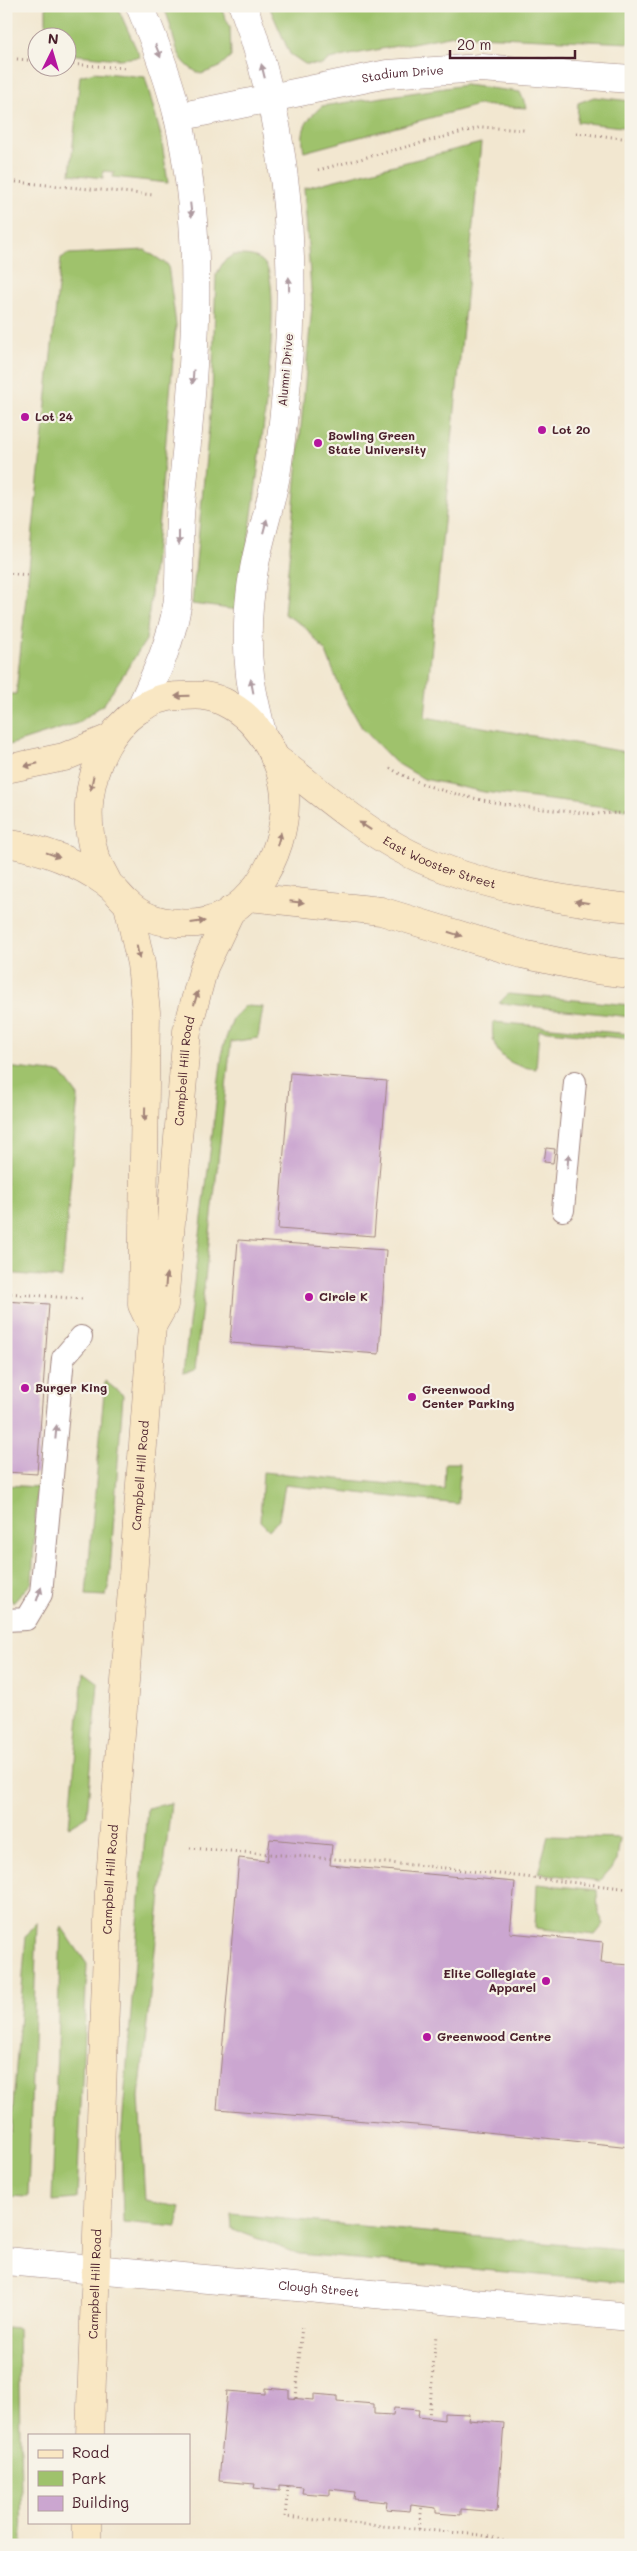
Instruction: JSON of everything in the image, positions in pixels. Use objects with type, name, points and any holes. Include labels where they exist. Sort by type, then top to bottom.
[{"type":"main road","name":"East Wooster Street","points":[[171,696],[205,696],[231,706],[248,717],[268,745],[282,776],[285,795],[280,838],[273,860],[262,880],[240,904],[202,922],[178,924],[151,918],[128,905],[110,885],[94,854],[88,817],[92,777],[110,738],[126,720],[140,709],[171,696]]},
{"type":"main road","name":"East Wooster Street","points":[[6,770],[64,756],[110,738]]},
{"type":"main road","name":"East Wooster Street","points":[[268,745],[347,814],[397,847],[444,868],[509,888],[552,897],[631,908]]},
{"type":"main road","name":"East Wooster Street","points":[[6,843],[54,855],[82,868],[110,885]]},
{"type":"main road","name":"East Wooster Street","points":[[240,904],[381,911],[522,954],[597,970],[631,974]]},
{"type":"main road","name":"Campbell Hill Road","points":[[90,2434],[109,1892],[152,1326],[164,1305],[187,1031],[204,967],[240,904]]},
{"type":"main road","name":"Campbell Hill Road","points":[[128,905],[141,964],[146,1012],[142,1305],[152,1326]]},
{"type":"main road","points":[[87,2545],[88,2524]]},
{"type":"street","points":[[140,6],[162,62],[178,118],[192,212],[195,338],[179,525],[176,608],[160,665],[140,709]]},
{"type":"street","name":"Alumni Drive","points":[[243,6],[255,39],[270,97],[282,164],[289,261],[290,333],[277,468],[271,505],[255,564],[249,618],[250,674],[268,745]]},
{"type":"street","name":"Stadium Drive","points":[[178,118],[270,97],[387,74],[481,68],[631,79]]},
{"type":"street","name":"Clough Street","points":[[6,2261],[631,2316]]},
{"type":"lane","points":[[563,1210],[575,1082]]},
{"type":"lane","points":[[6,1620],[26,1619],[41,1594],[63,1358],[81,1337]]},
{"type":"path","points":[[17,59],[28,60]]},
{"type":"path","points":[[312,172],[482,127],[524,130]]},
{"type":"path","points":[[576,133],[631,139]]},
{"type":"path","points":[[6,181],[161,196]]},
{"type":"path","points":[[6,573],[28,575]]},
{"type":"path","points":[[390,768],[408,779],[442,792],[537,808],[587,813],[631,814]]},
{"type":"path","points":[[6,1293],[83,1299]]},
{"type":"path","points":[[190,1848],[427,1866],[631,1889]]},
{"type":"path","points":[[296,2398],[303,2316]]},
{"type":"path","points":[[429,2418],[436,2331]]},
{"type":"path","points":[[288,2486],[285,2517],[481,2535],[520,2545]]},
{"type":"path","points":[[419,2529],[422,2506]]},
{"type":"green space","points":[[46,6],[117,6],[140,57],[119,59],[78,55],[78,28],[46,28]]},
{"type":"green space","points":[[163,6],[220,6],[230,27],[231,56],[218,68],[201,74],[191,68],[179,54]]},
{"type":"green space","points":[[269,6],[631,6],[631,43],[454,35],[329,59],[322,65],[305,64],[290,54]]},
{"type":"green space","points":[[94,72],[145,77],[161,136],[168,183],[113,177],[114,172],[103,171],[103,178],[70,174],[80,76]]},
{"type":"green space","points":[[465,85],[520,92],[527,108],[478,105],[304,152],[303,131],[311,116],[322,106]]},
{"type":"green space","points":[[594,97],[631,101],[631,128],[577,122],[578,103]]},
{"type":"green space","points":[[481,143],[425,717],[631,753],[631,810],[484,792],[424,779],[395,762],[362,728],[341,691],[326,652],[304,626],[284,614],[312,305],[304,188]]},
{"type":"green space","points":[[145,250],[168,265],[176,325],[160,509],[146,640],[104,704],[78,723],[6,746],[6,694],[16,694],[61,258],[68,254]]},
{"type":"green space","points":[[233,255],[259,258],[265,264],[271,285],[272,324],[263,429],[238,610],[192,604],[212,394],[216,275],[224,261]]},
{"type":"green space","points":[[508,994],[631,1005],[631,1017],[499,1003]]},
{"type":"green space","points":[[245,1006],[263,1007],[258,1038],[231,1042],[195,1370],[183,1373],[223,1047],[233,1018]]},
{"type":"green space","points":[[493,1022],[631,1034],[631,1039],[539,1030],[536,1069],[516,1065],[502,1056],[494,1042]]},
{"type":"green space","points":[[6,1067],[61,1073],[78,1096],[62,1278],[6,1273]]},
{"type":"green space","points":[[105,1381],[123,1395],[109,1584],[106,1596],[86,1595]]},
{"type":"green space","points":[[445,1463],[460,1463],[458,1504],[285,1485],[279,1519],[269,1530],[260,1521],[263,1472],[444,1489]]},
{"type":"green space","points":[[6,1485],[37,1487],[32,1582],[13,1603],[6,1591]]},
{"type":"green space","points":[[83,1672],[98,1683],[87,1816],[69,1827]]},
{"type":"green space","points":[[171,1803],[139,2097],[145,2201],[181,2207],[177,2227],[123,2222],[121,2140],[147,1808]]},
{"type":"green space","points":[[548,1836],[620,1838],[617,1861],[600,1881],[538,1873]]},
{"type":"green space","points":[[537,1884],[597,1890],[598,1912],[604,1924],[595,1935],[535,1928]]},
{"type":"green space","points":[[37,1922],[28,2197],[6,2196],[6,2137],[11,2132],[26,1936]]},
{"type":"green space","points":[[61,1926],[87,1964],[77,2199],[52,2201]]},
{"type":"green space","points":[[231,2214],[631,2251],[631,2283],[299,2254],[232,2229]]},
{"type":"green space","points":[[6,2327],[18,2328],[22,2545],[6,2545]]},
{"type":"building","points":[[290,1073],[387,1081],[374,1236],[278,1229]]},
{"type":"building","points":[[546,1148],[555,1149],[553,1163],[544,1162]]},
{"type":"building","name":"Circle K","points":[[238,1240],[386,1250],[379,1354],[230,1343]]},
{"type":"building","name":"Burger King","points":[[6,1301],[49,1304],[37,1474],[6,1472]]},
{"type":"building","name":"Greenwood Centre","points":[[270,1839],[332,1845],[330,1865],[515,1882],[510,1933],[603,1942],[601,1963],[631,1965],[631,2147],[428,2126],[217,2109],[239,1858],[267,1861]]},
{"type":"building","points":[[265,2388],[289,2390],[289,2398],[314,2400],[314,2394],[337,2396],[337,2401],[374,2404],[374,2414],[393,2415],[394,2408],[419,2410],[418,2417],[444,2420],[444,2413],[469,2414],[468,2420],[504,2423],[497,2512],[461,2509],[461,2515],[436,2513],[436,2508],[411,2505],[410,2511],[386,2509],[387,2502],[354,2499],[355,2492],[330,2489],[330,2495],[302,2493],[303,2487],[280,2485],[280,2491],[254,2488],[255,2484],[219,2481],[227,2391],[265,2394]]},
{"type":"place","name":"Lot 24","points":[[25,417]]},
{"type":"place","name":"Lot 20","points":[[542,430]]},
{"type":"place","name":"Bowling Green State University","points":[[318,443]]},
{"type":"place","name":"Circle K","points":[[309,1297]]},
{"type":"place","name":"Burger King","points":[[25,1388]]},
{"type":"place","name":"Greenwood Center Parking","points":[[412,1397]]},
{"type":"place","name":"Elite Collegiate Apparel","points":[[546,1981]]},
{"type":"place","name":"Greenwood Centre","points":[[427,2037]]}]
